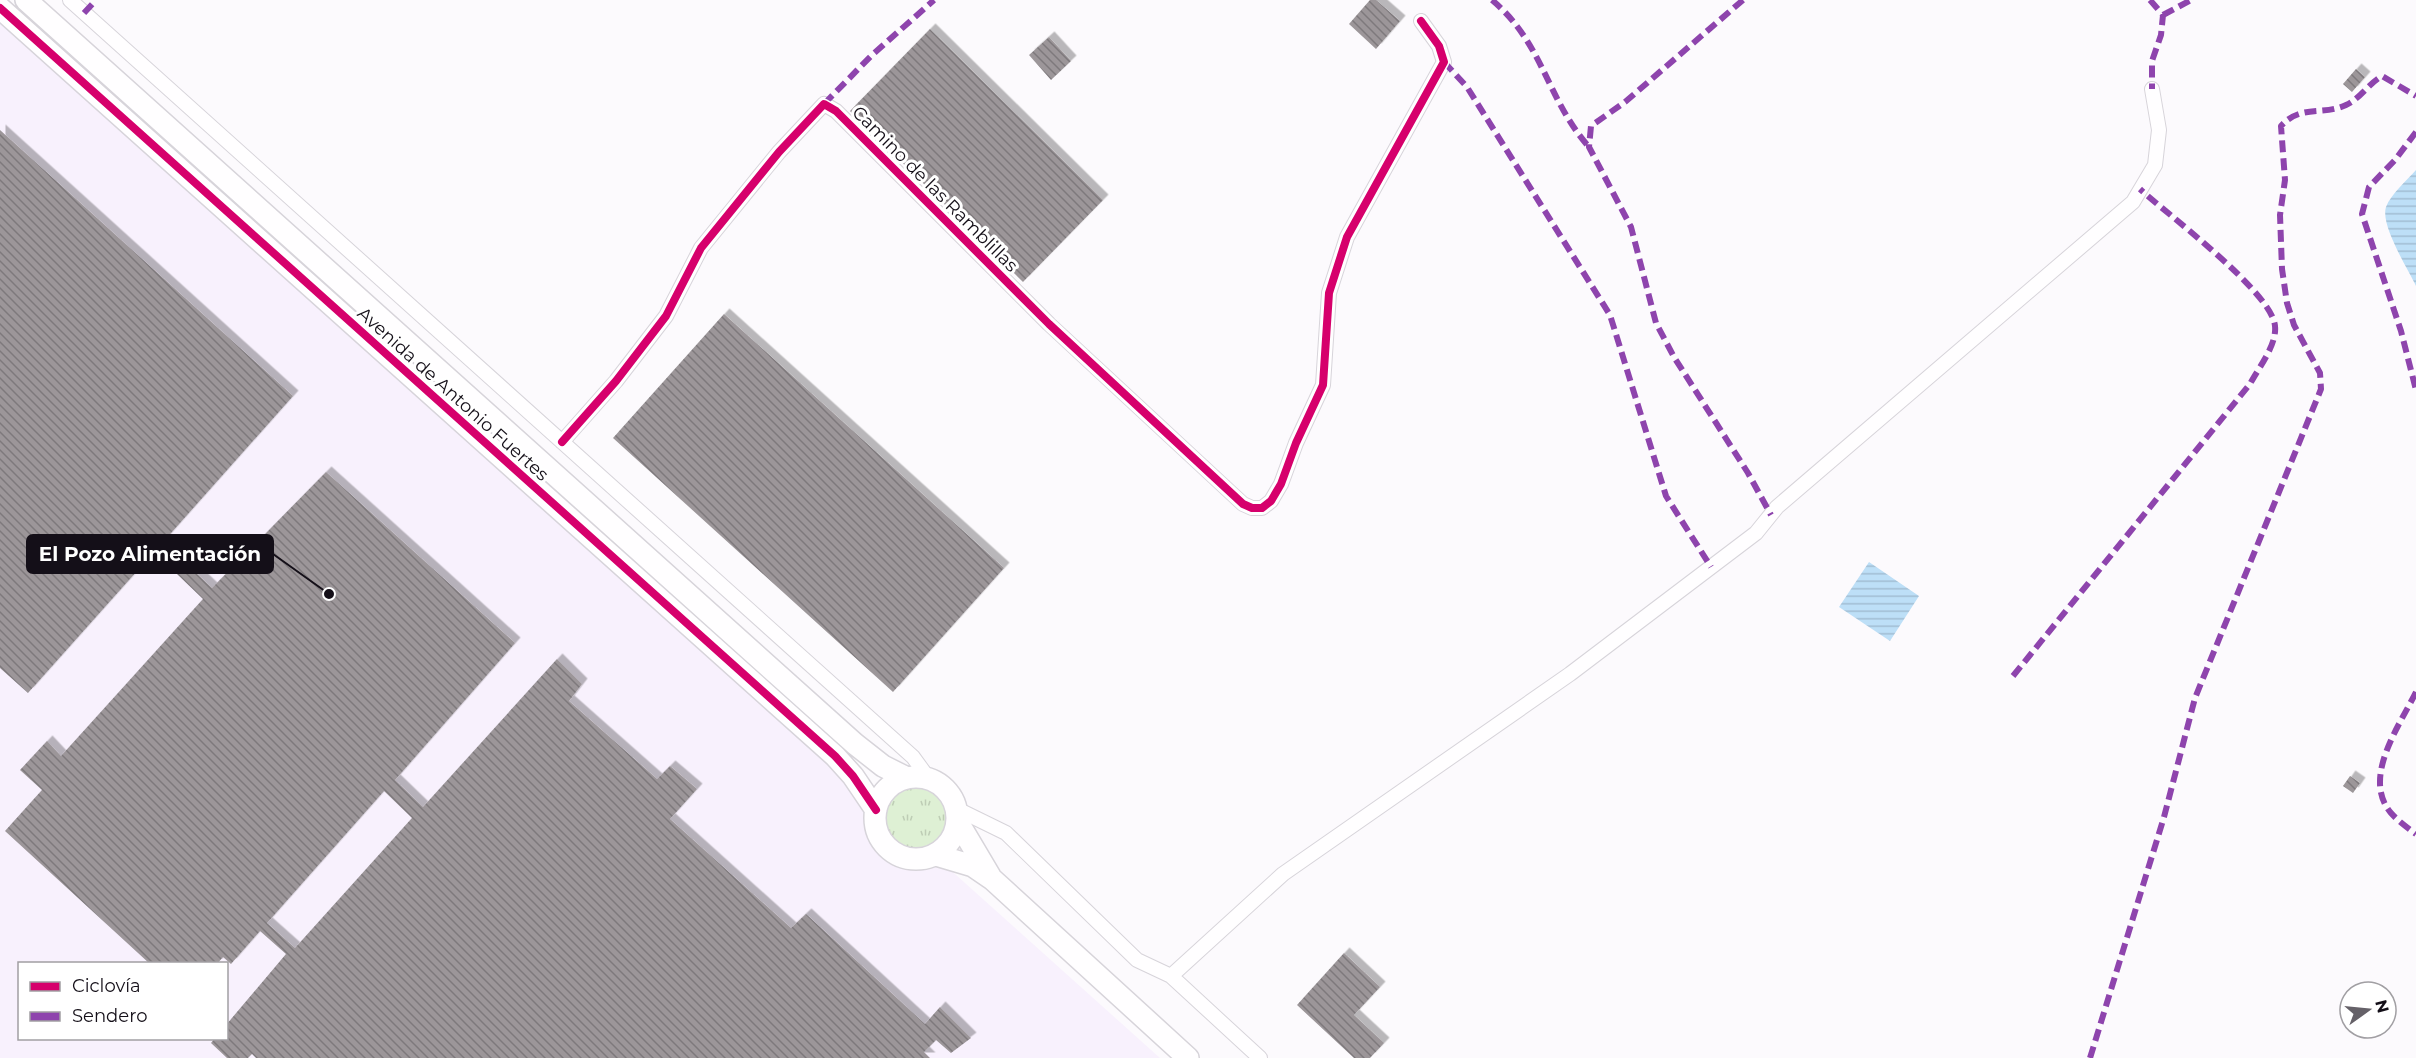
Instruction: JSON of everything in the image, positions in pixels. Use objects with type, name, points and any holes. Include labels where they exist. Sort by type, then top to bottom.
[{"type":"main road","name":"Avenida de Antonio Fuertes","points":[[26,0],[855,744],[883,766],[907,778]]},
{"type":"main road","name":"Avenida de Antonio Fuertes","points":[[0,8],[835,756],[853,776],[876,810]]},
{"type":"main road","points":[[992,879],[957,816],[951,796],[942,786],[929,779],[907,778],[887,790],[876,810],[879,836],[887,847],[910,859],[936,855],[973,866],[992,879],[1188,1058]]},
{"type":"main road","points":[[936,855],[950,841],[957,816]]},
{"type":"street","name":"Avenida de Antonio Fuertes","points":[[70,0],[913,757],[929,779]]},
{"type":"street","name":"Camino de las Ramblillas","points":[[562,442],[616,381],[666,316],[701,248],[779,153],[824,104],[836,111],[1049,324],[1201,465],[1244,504],[1252,508],[1262,508],[1271,501],[1281,484],[1296,443],[1323,385],[1329,293],[1347,237],[1444,62],[1439,46],[1421,21]]},
{"type":"street","points":[[1171,976],[1283,874],[1570,674],[1756,533],[1777,507],[2133,202],[2155,165],[2159,130],[2152,89]]},
{"type":"street","points":[[957,816],[1006,832],[1137,960],[1171,976],[1260,1058]]},
{"type":"shaded area","points":[[0,19],[149,151],[1160,1058],[0,1058]]},
{"type":"green space","points":[[916,781],[937,787],[947,797],[953,818],[947,839],[937,849],[916,855],[895,849],[885,839],[879,818],[885,797],[895,787]]},
{"type":"water","points":[[2416,170],[2416,286],[2401,258],[2385,215],[2386,207],[2392,197]]},
{"type":"water","points":[[1869,562],[1919,596],[1890,641],[1839,607]]},
{"type":"building","points":[[1370,0],[1376,0],[1400,21],[1376,49],[1349,24]]},
{"type":"building","points":[[930,29],[1103,200],[1023,282],[850,111]]},
{"type":"building","points":[[1049,37],[1071,61],[1051,80],[1029,55]]},
{"type":"building","points":[[2356,69],[2365,77],[2352,92],[2343,84]]},
{"type":"building","points":[[0,130],[293,396],[163,542],[212,588],[326,472],[515,643],[395,780],[423,807],[557,659],[582,684],[569,701],[657,779],[670,766],[697,789],[670,819],[791,928],[806,914],[925,1024],[940,1007],[971,1038],[951,1053],[936,1040],[924,1052],[930,1058],[256,1058],[252,1054],[248,1058],[227,1058],[211,1043],[213,1040],[228,1040],[228,1023],[286,954],[260,931],[231,964],[223,957],[219,962],[148,962],[5,831],[42,790],[20,770],[47,741],[61,756],[203,599],[154,552],[28,693],[0,668]],"holes":[[[384,791],[412,818],[295,948],[267,923]]]},
{"type":"building","points":[[724,314],[1004,568],[893,692],[613,438]]},
{"type":"building","points":[[2350,776],[2360,783],[2353,793],[2343,786]]},
{"type":"building","points":[[1344,953],[1380,987],[1354,1015],[1384,1043],[1370,1058],[1354,1058],[1297,1005]]},
{"type":"marked path","points":[[84,13],[96,0]]},
{"type":"marked path","points":[[824,104],[871,56],[934,0]]},
{"type":"marked path","points":[[1492,0],[1523,35],[1563,110],[1589,147]]},
{"type":"marked path","points":[[1743,0],[1625,102],[1591,126],[1589,147],[1631,227],[1656,323],[1674,357],[1748,473],[1771,515]]},
{"type":"marked path","points":[[2150,0],[2163,15],[2161,35],[2152,61],[2152,89]]},
{"type":"marked path","points":[[2163,15],[2191,0]]},
{"type":"marked path","points":[[1444,62],[1467,87],[1610,315],[1666,496],[1711,567]]},
{"type":"marked path","points":[[2090,1058],[2164,817],[2195,698],[2321,389],[2320,373],[2294,325],[2287,303],[2282,269],[2280,215],[2285,180],[2281,126],[2296,115],[2346,105],[2382,76],[2416,96]]},
{"type":"marked path","points":[[2416,132],[2395,160],[2369,187],[2362,214],[2401,331],[2416,390]]},
{"type":"marked path","points":[[2013,676],[2250,384],[2273,341],[2275,326],[2269,311],[2257,294],[2217,255],[2140,189]]},
{"type":"marked path","points":[[2416,692],[2386,752],[2380,784],[2383,799],[2391,813],[2416,834]]},
{"type":"cycle path","points":[[0,8],[835,756],[853,776],[876,810]]},
{"type":"cycle path","points":[[562,442],[616,381],[666,316],[701,248],[779,152],[824,104],[836,111],[1049,324],[1243,504],[1252,508],[1262,508],[1271,501],[1281,484],[1296,443],[1323,385],[1329,293],[1347,237],[1444,62],[1439,46],[1421,21]]},
{"type":"place","name":"El Pozo Alimentación","points":[[329,594]]}]
